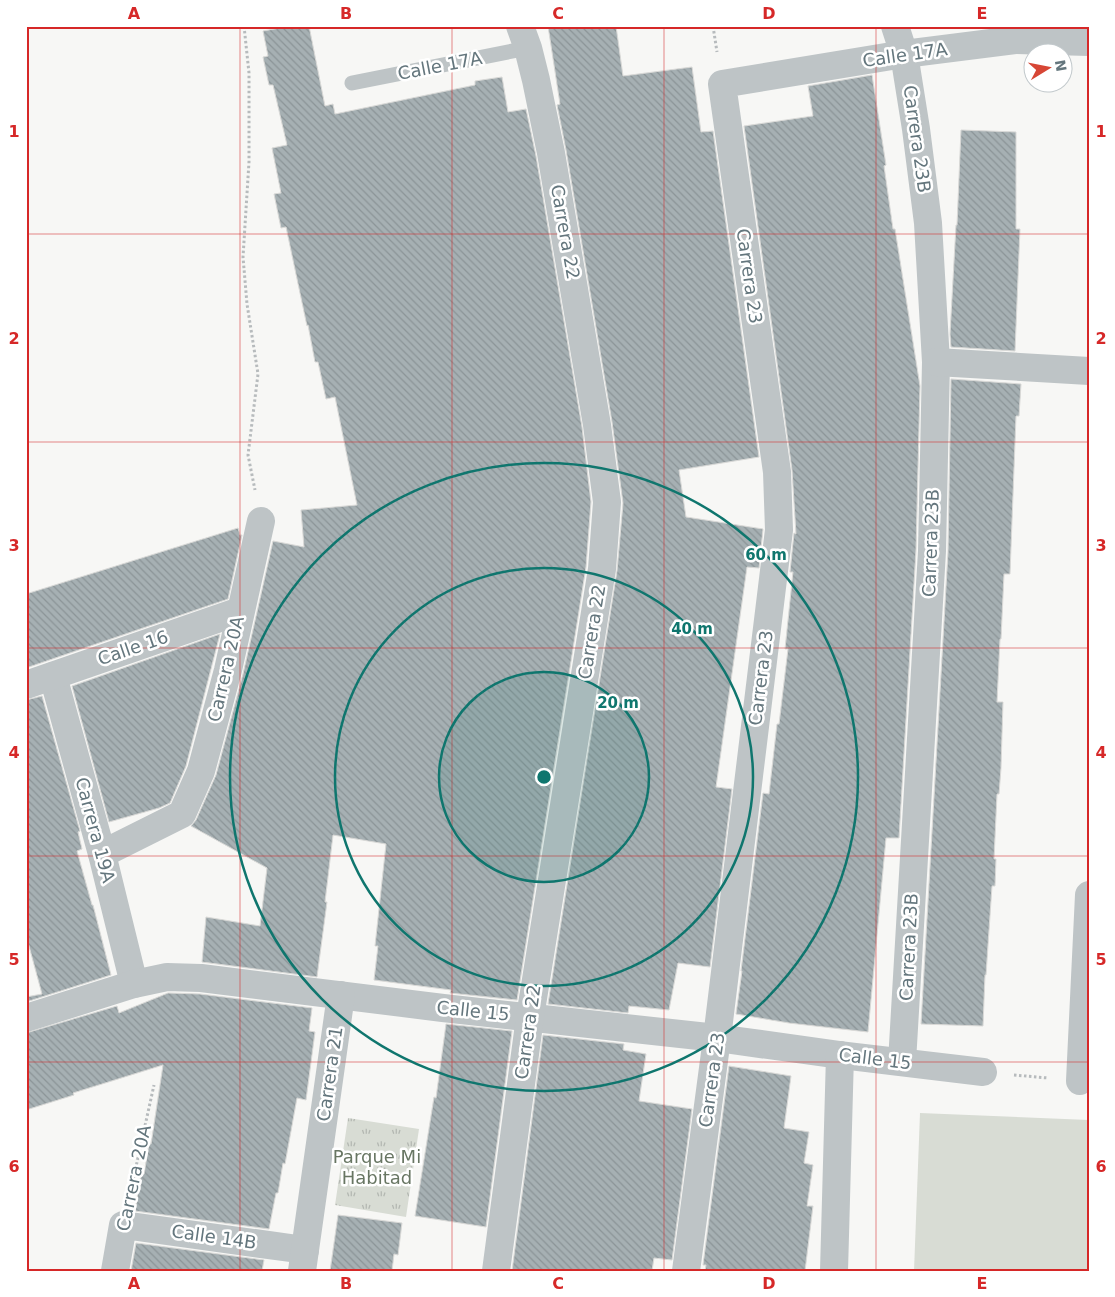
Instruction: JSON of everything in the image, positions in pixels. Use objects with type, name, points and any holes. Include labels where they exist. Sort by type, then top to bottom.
[{"type":"street","name":"Carrera 23B","points":[[895,26],[904,54],[928,223],[936,362],[932,551],[902,1062]]},
{"type":"street","name":"Carrera 22","points":[[496,1271],[530,1017],[602,569],[607,502],[597,425],[552,154],[524,37]]},
{"type":"street","name":"Calle 17A","points":[[722,84],[904,54],[1015,40],[1089,42]]},
{"type":"street","name":"Carrera 23","points":[[686,1271],[717,1038],[779,530],[777,472],[722,84]]},
{"type":"street","points":[[936,362],[1089,371]]},
{"type":"street","name":"Carrera 20A","points":[[102,854],[182,814],[201,771],[228,670],[261,521]]},
{"type":"street","name":"Calle 16","points":[[26,685],[240,610]]},
{"type":"street","name":"Carrera 19A","points":[[53,676],[102,854],[134,984]]},
{"type":"street","points":[[1080,1082],[1089,895]]},
{"type":"street","name":"Calle 15","points":[[26,1018],[134,984],[167,977],[201,978],[717,1038],[984,1072]]},
{"type":"street","name":"Carrera 21","points":[[303,1260],[341,995]]},
{"type":"street","points":[[834,1271],[840,1055]]},
{"type":"street","name":"Carrera 20A","points":[[115,1271],[123,1225]]},
{"type":"street","name":"Calle 14B","points":[[123,1225],[303,1260]]},
{"type":"lane","name":"Calle 17A","points":[[352,83],[524,37]]},
{"type":"path","points":[[244,26],[249,73],[249,162],[243,257],[247,304],[258,374],[248,455],[261,521]]},
{"type":"path","points":[[984,1072],[1080,1082]]},
{"type":"path","name":"Carrera 20A","points":[[123,1225],[154,1085]]},
{"type":"green space","points":[[920,1113],[1089,1120],[1089,1271],[914,1271]]},
{"type":"green space","name":"Parque Mi Habitad","points":[[348,1118],[419,1129],[406,1217],[335,1205]]},
{"type":"building","points":[[292,26],[309,26],[325,106],[333,104],[335,114],[475,85],[475,81],[502,77],[508,112],[526,109],[536,156],[582,427],[591,502],[586,567],[517,1000],[450,993],[451,990],[374,980],[378,946],[375,946],[386,844],[333,835],[325,902],[327,902],[317,977],[202,962],[206,917],[260,926],[267,868],[191,826],[196,820],[216,775],[243,674],[273,541],[304,547],[301,510],[357,505],[335,397],[326,399],[318,362],[315,362],[286,227],[281,228],[274,194],[281,193],[272,148],[287,145],[273,85],[269,85],[263,57],[268,56],[263,31]]},
{"type":"building","points":[[548,26],[616,26],[623,76],[692,67],[701,132],[713,131],[759,457],[679,470],[686,517],[763,529],[759,568],[747,567],[716,787],[732,789],[710,967],[678,963],[669,1010],[629,1006],[628,1013],[548,1004],[617,571],[623,503],[612,422],[557,105],[560,104]]},
{"type":"building","points":[[872,75],[886,165],[884,166],[893,229],[895,229],[920,386],[916,550],[899,838],[886,838],[868,1032],[789,1023],[736,1014],[763,793],[769,794],[777,724],[779,724],[788,649],[785,649],[793,572],[790,572],[794,533],[796,534],[792,470],[744,126],[813,116],[808,86]]},
{"type":"building","points":[[961,130],[1016,132],[1016,229],[1020,229],[1015,351],[951,347],[950,334]]},
{"type":"building","points":[[951,379],[1021,384],[1019,416],[1016,416],[1010,574],[1004,574],[1000,639],[997,702],[1003,702],[1001,768],[999,794],[997,794],[994,859],[996,859],[995,886],[992,886],[983,1026],[921,1024],[948,552]]},
{"type":"building","points":[[238,528],[240,535],[242,535],[228,599],[26,668],[26,594]]},
{"type":"building","points":[[220,634],[186,766],[170,803],[159,808],[109,822],[72,686]]},
{"type":"building","points":[[42,696],[80,831],[78,832],[82,849],[77,851],[111,975],[26,1002],[26,997],[42,994],[26,935],[26,700]]},
{"type":"building","points":[[168,993],[200,994],[312,1008],[309,1031],[315,1032],[306,1100],[297,1098],[285,1164],[283,1163],[269,1229],[135,1211],[141,1174],[144,1174],[149,1144],[151,1144],[163,1065],[26,1110],[26,1033],[117,1006],[119,1013]]},
{"type":"building","points":[[446,1024],[512,1031],[486,1227],[415,1216],[434,1097],[436,1098]]},
{"type":"building","points":[[543,1035],[624,1044],[623,1050],[646,1054],[639,1101],[692,1109],[672,1260],[654,1258],[652,1271],[512,1271]]},
{"type":"building","points":[[729,1066],[791,1076],[784,1128],[809,1132],[804,1163],[813,1165],[807,1206],[813,1206],[805,1271],[705,1271],[706,1265],[703,1265]]},
{"type":"building","points":[[338,1215],[402,1223],[398,1255],[394,1254],[392,1271],[330,1271]]},
{"type":"building","points":[[136,1243],[264,1260],[262,1271],[131,1271]]}]
